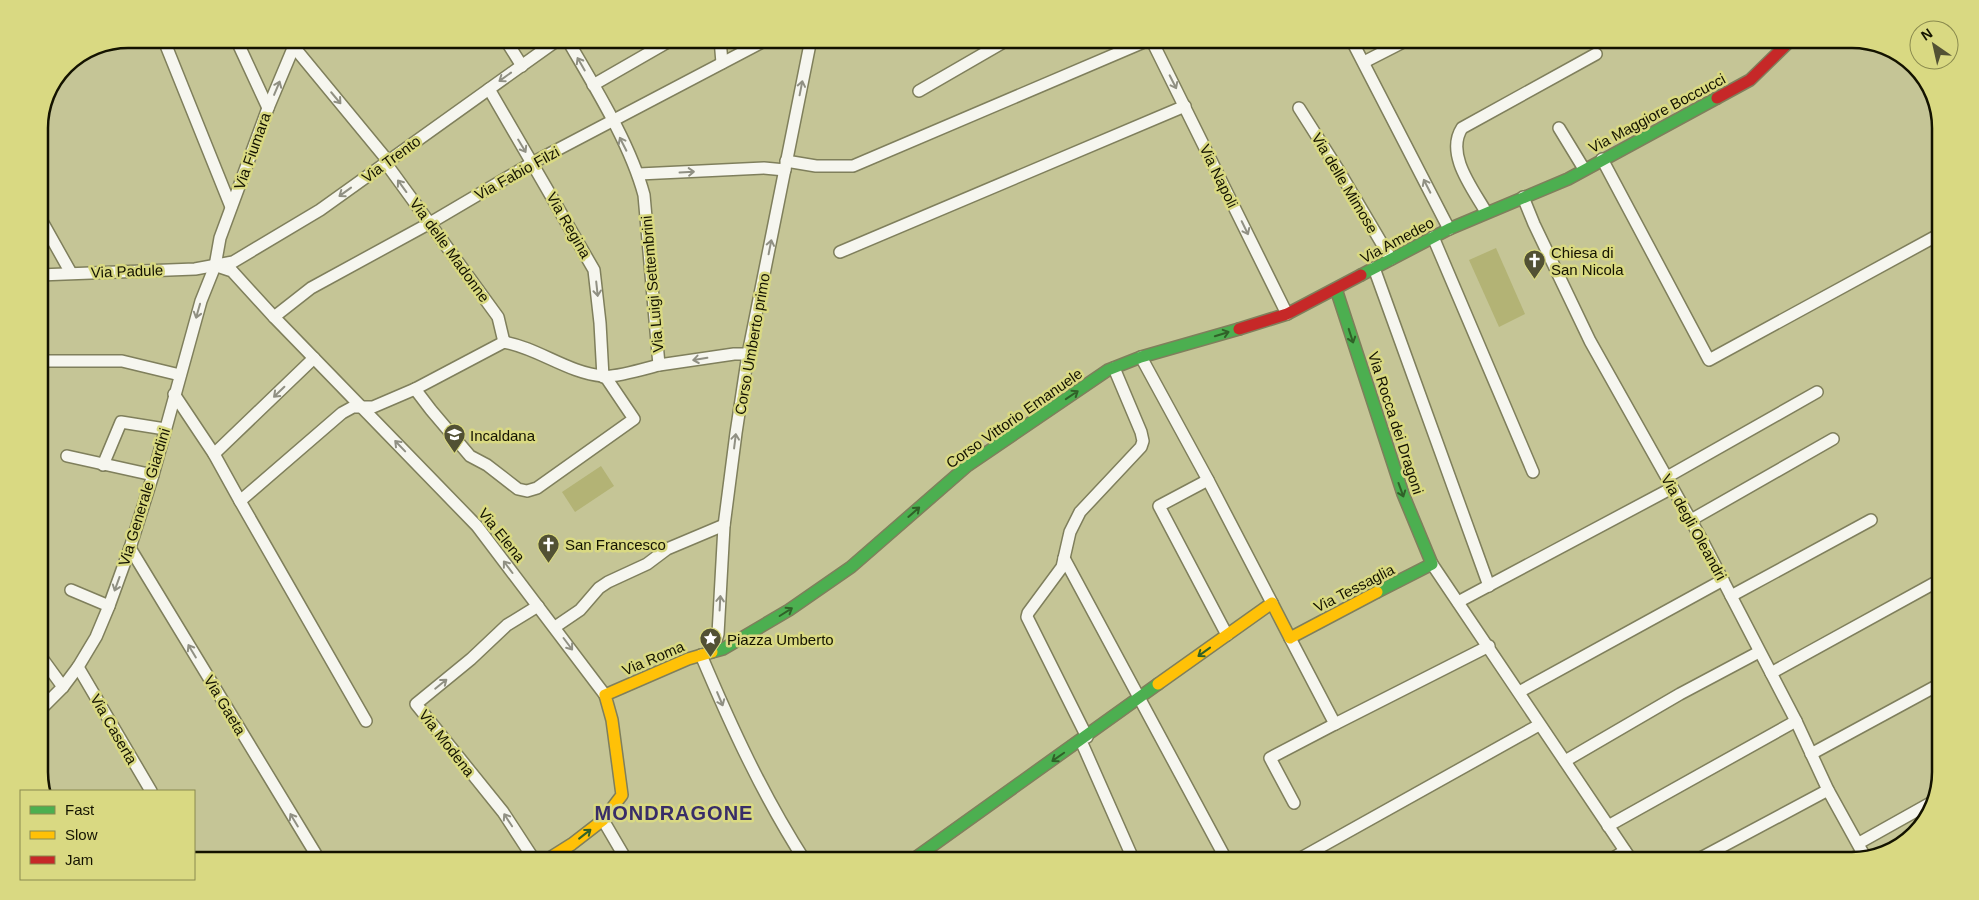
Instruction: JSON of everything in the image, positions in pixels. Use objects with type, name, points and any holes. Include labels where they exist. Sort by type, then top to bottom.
[{"type":"street","points":[[167,48],[231,207]]},
{"type":"street","points":[[240,48],[268,108]]},
{"type":"street","name":"Via Fiumara","points":[[216,266],[220,238],[231,207],[268,108],[294,48]]},
{"type":"street","name":"Via delle Madonne","points":[[300,48],[387,161],[498,317],[504,342]]},
{"type":"street","points":[[511,48],[522,66]]},
{"type":"street","name":"Via Trento","points":[[216,266],[233,262],[320,210],[547,48]]},
{"type":"street","name":"Via Luigi Settembrini","points":[[572,48],[639,174],[644,195],[660,365],[734,354],[748,354]]},
{"type":"street","points":[[593,85],[657,48]]},
{"type":"street","points":[[721,48],[722,63]]},
{"type":"street","name":"Via Fabio Filzi","points":[[274,318],[311,288],[430,223],[532,163],[751,48]]},
{"type":"street","name":"Corso Umberto primo","points":[[713,651],[718,634],[724,525],[748,354],[809,48]]},
{"type":"street","points":[[919,91],[993,48]]},
{"type":"street","points":[[639,174],[786,166],[853,166],[1130,48]]},
{"type":"street","name":"Via Napoli","points":[[1156,48],[1287,314]]},
{"type":"street","points":[[1357,48],[1449,229]]},
{"type":"street","points":[[1364,62],[1391,48]]},
{"type":"street","name":"Via Maggiore Boccucci","points":[[1524,197],[1568,179],[1750,80],[1783,48]]},
{"type":"street","points":[[1486,212],[1458,160],[1457,135],[1462,128],[1596,54]]},
{"type":"street","name":"Via Regina","points":[[489,89],[594,270],[604,376]]},
{"type":"street","points":[[840,252],[1185,106]]},
{"type":"street","name":"Via delle Mimose","points":[[1299,108],[1391,258]]},
{"type":"street","points":[[1559,128],[1584,169]]},
{"type":"street","points":[[1602,159],[1709,360],[1931,239]]},
{"type":"street","name":"Via Amedeo","points":[[1287,314],[1449,229],[1524,197]]},
{"type":"street","name":"Via degli Oleandri","points":[[1524,197],[1534,224],[1590,341],[1691,520],[1796,721],[1828,790],[1862,851]]},
{"type":"street","points":[[48,232],[71,273]]},
{"type":"street","points":[[1433,237],[1534,472]]},
{"type":"street","name":"Via Padule","points":[[48,274],[195,269],[216,266]]},
{"type":"street","name":"Via Elena","points":[[216,266],[232,271],[274,318],[363,407],[477,526],[606,695],[612,720],[622,795],[603,820],[559,852]]},
{"type":"street","name":"Via Generale Giardini","points":[[48,702],[63,687],[78,667],[96,637],[109,606],[153,476],[201,301],[216,266]]},
{"type":"street","points":[[1374,268],[1489,586]]},
{"type":"street","name":"Via Rocca dei Dragoni","points":[[1336,289],[1400,486],[1432,564]]},
{"type":"street","name":"Corso Vittorio Emanuele","points":[[713,651],[723,649],[745,637],[826,586],[851,567],[967,466],[1114,368],[1141,357],[1166,352],[1287,314]]},
{"type":"street","points":[[240,501],[342,413],[353,407],[373,407],[415,389],[504,342],[516,344],[581,371],[604,376],[660,365]]},
{"type":"street","points":[[1141,357],[1208,480],[1335,724]]},
{"type":"street","points":[[214,454],[314,358]]},
{"type":"street","points":[[48,362],[122,361],[180,375]]},
{"type":"street","points":[[1114,368],[1141,432],[1143,441],[1141,447],[1080,512],[1070,532],[1062,567],[1027,617],[1084,739],[1130,852]]},
{"type":"street","points":[[415,389],[470,456],[487,465],[518,488],[527,491],[537,488],[634,419],[604,376]]},
{"type":"street","points":[[1667,477],[1817,392]]},
{"type":"street","points":[[174,394],[214,454],[366,721]]},
{"type":"street","points":[[103,464],[121,422],[165,428]]},
{"type":"street","points":[[1691,520],[1833,440]]},
{"type":"street","points":[[67,456],[153,476]]},
{"type":"street","points":[[1208,480],[1159,506],[1227,635]]},
{"type":"street","points":[[1458,602],[1672,488]]},
{"type":"street","points":[[1731,596],[1871,520]]},
{"type":"street","points":[[555,627],[580,610],[599,588],[608,582],[647,564],[667,549],[724,525]]},
{"type":"street","name":"Via Gaeta","points":[[130,548],[315,852]]},
{"type":"street","points":[[1064,558],[1222,852]]},
{"type":"street","points":[[1432,564],[1626,852]]},
{"type":"street","name":"Via Tessaglia","points":[[1290,638],[1432,564]]},
{"type":"street","points":[[1519,692],[1723,580]]},
{"type":"street","points":[[1771,673],[1932,585]]},
{"type":"street","points":[[71,590],[109,606]]},
{"type":"street","points":[[924,852],[1272,603]]},
{"type":"street","name":"Via Modena","points":[[529,852],[503,812],[416,704],[471,659],[507,625],[538,606]]},
{"type":"street","points":[[1294,803],[1270,758],[1489,646]]},
{"type":"street","name":"Via Roma","points":[[606,695],[671,666],[713,651]]},
{"type":"street","points":[[1565,761],[1680,694],[1759,652]]},
{"type":"street","points":[[701,654],[736,736],[778,819],[799,852]]},
{"type":"street","points":[[48,666],[63,687]]},
{"type":"street","name":"Via Caserta","points":[[78,667],[149,790]]},
{"type":"street","points":[[1811,754],[1932,688]]},
{"type":"street","points":[[1608,826],[1796,721]]},
{"type":"street","points":[[1312,852],[1539,725]]},
{"type":"street","points":[[1712,852],[1828,790]]},
{"type":"street","points":[[1862,851],[1922,809]]},
{"type":"street","points":[[603,820],[621,852]]},
{"type":"shaded area","points":[[1496,248],[1525,314],[1499,327],[1469,260]]},
{"type":"shaded area","points":[[601,466],[614,486],[575,512],[562,492]]},
{"type":"traffic: fast","points":[[1361,275],[1449,229],[1568,179],[1717,98]]},
{"type":"traffic: fast","points":[[1336,289],[1403,494],[1432,564],[1377,592]]},
{"type":"traffic: fast","points":[[712,652],[723,649],[789,610],[851,567],[967,466],[1108,370],[1141,357],[1239,329]]},
{"type":"traffic: fast","points":[[924,852],[1158,684]]},
{"type":"traffic: slow","points":[[1158,684],[1272,603],[1290,638],[1377,592]]},
{"type":"traffic: slow","points":[[559,852],[603,820],[622,795],[612,720],[605,695],[688,659],[712,652]]},
{"type":"traffic: jam","points":[[1717,98],[1750,80],[1783,48]]},
{"type":"traffic: jam","points":[[1239,329],[1287,314],[1361,275]]},
{"type":"place","name":"Chiesa di San Nicola","points":[[1535,280]]},
{"type":"place","name":"Incaldana","points":[[454,454]]},
{"type":"place","name":"San Francesco","points":[[549,563]]},
{"type":"place","name":"Piazza Umberto","points":[[711,658]]},
{"type":"district","name":"MONDRAGONE","points":[[674,813]]}]
